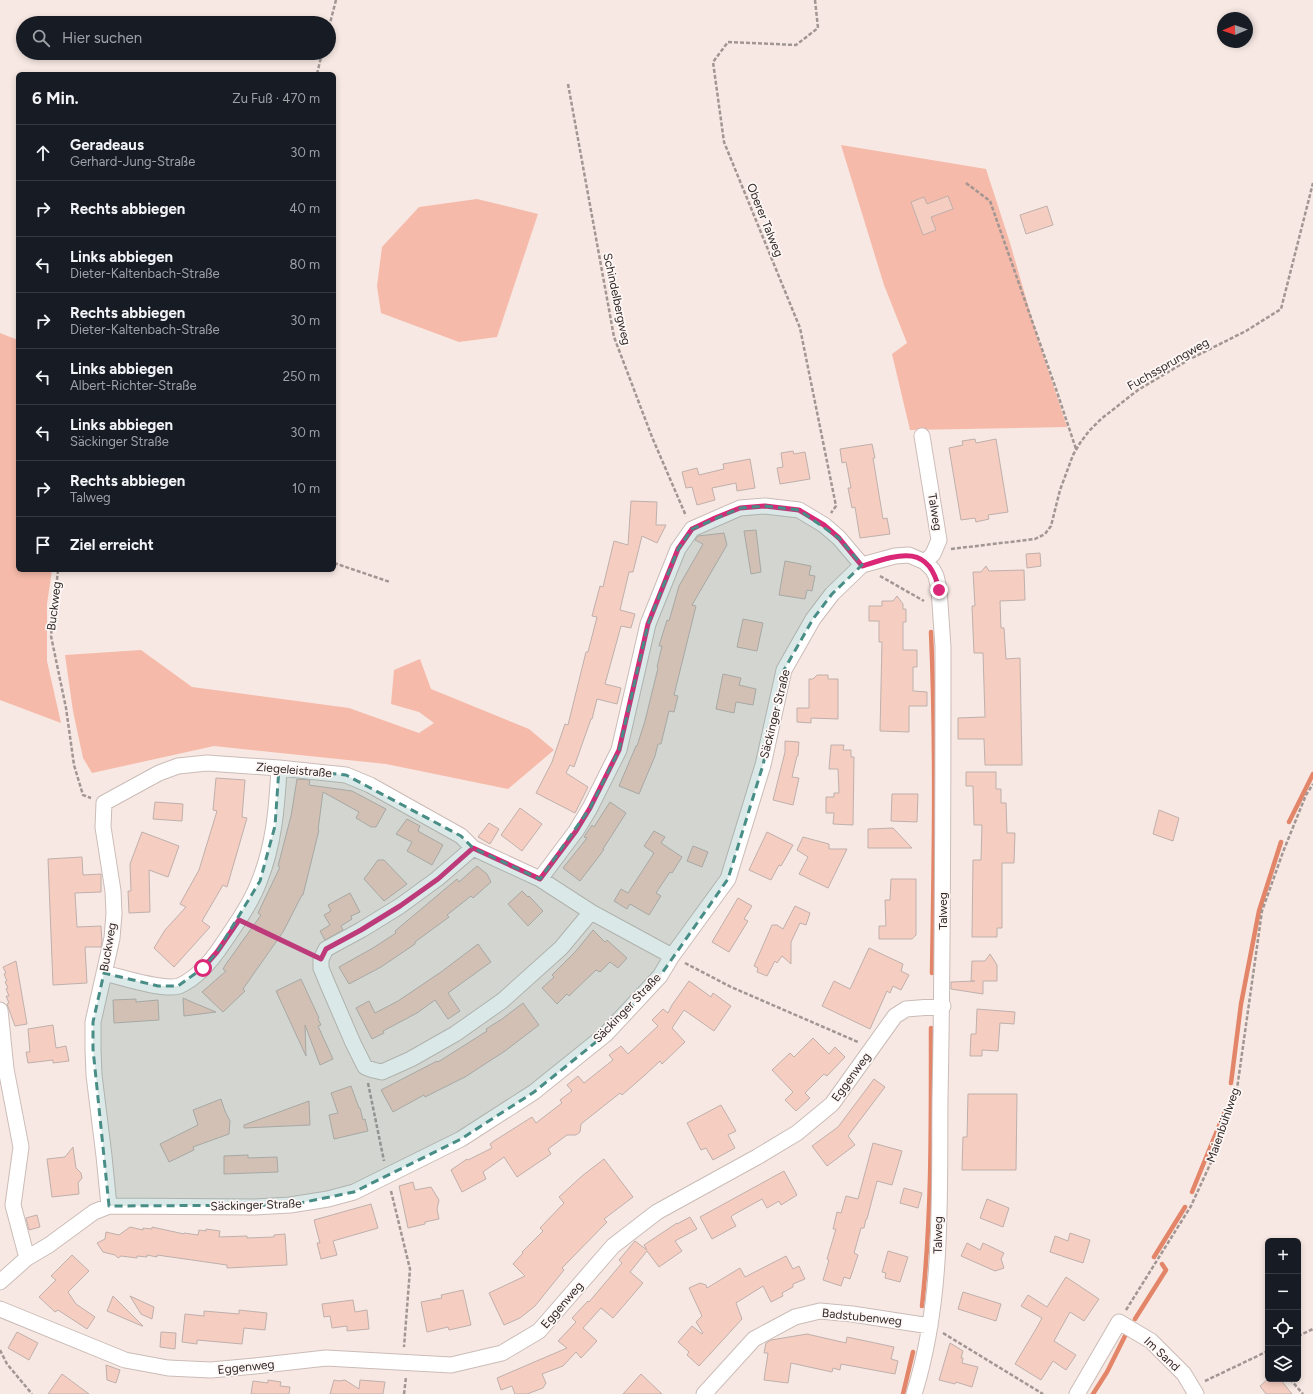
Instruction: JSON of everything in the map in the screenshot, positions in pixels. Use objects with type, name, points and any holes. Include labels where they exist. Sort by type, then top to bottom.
[{"type":"street","name":"Talweg","points":[[914,1394],[922,1370],[930,1326],[938,1258],[943,1006],[943,647],[939,590],[936,576],[926,562],[933,554],[939,540],[922,436]]},
{"type":"street","points":[[540,879],[576,831],[590,808],[619,750],[648,624],[678,549],[692,529],[740,508],[765,506],[799,510],[824,525],[839,538],[862,566]]},
{"type":"street","name":"Säckinger Straße","points":[[109,1206],[254,1207],[290,1205],[328,1199],[354,1192],[462,1139],[534,1092],[606,1034],[660,976],[672,956],[728,879],[763,765],[784,670],[813,619],[832,594],[862,566],[895,556],[909,555],[926,562]]},
{"type":"street","name":"Ziegeleistraße","points":[[104,804],[159,773],[178,766],[207,763],[280,768],[346,775],[370,785],[461,836],[473,848],[540,879],[591,912],[672,956]]},
{"type":"street","points":[[104,973],[158,986],[178,986],[203,968],[217,952],[239,920],[260,881],[275,826],[280,768]]},
{"type":"street","name":"Buckweg","points":[[104,804],[103,827],[113,891],[114,914],[112,938],[93,1022],[92,1049],[109,1206]]},
{"type":"street","points":[[473,848],[438,879],[400,906],[326,949],[321,959],[321,968],[328,986],[365,1067],[382,1072],[411,1059],[455,1034],[502,1001],[561,948],[591,912]]},
{"type":"street","name":"Eggenweg","points":[[0,1309],[125,1360],[168,1368],[211,1370],[326,1358],[451,1365],[502,1353],[540,1331],[613,1246],[657,1212],[757,1158],[797,1133],[832,1104],[895,1016],[906,1009],[943,1006]]},
{"type":"street","points":[[0,1010],[6,1069],[21,1147],[13,1205],[27,1258]]},
{"type":"street","points":[[0,1282],[27,1258],[49,1245],[94,1212],[109,1206]]},
{"type":"street","name":"Badstubenweg","points":[[704,1394],[754,1339],[795,1318],[820,1311],[852,1314],[930,1326]]},
{"type":"street","points":[[1076,1394],[1119,1322]]},
{"type":"street","name":"Im Sand","points":[[1119,1322],[1151,1341],[1179,1369],[1194,1391]]},
{"type":"path","points":[[332,16],[336,0]]},
{"type":"path","name":"Oberer Talweg","points":[[815,0],[818,28],[796,45],[728,42],[713,62],[724,142],[800,328],[836,506],[824,525]]},
{"type":"path","points":[[317,72],[320,60]]},
{"type":"path","name":"Schindelbergweg","points":[[568,84],[614,337],[652,437],[692,529]]},
{"type":"path","points":[[966,183],[990,201],[1076,450]]},
{"type":"path","name":"Fuchssprungweg","points":[[936,548],[946,550],[1035,540],[1045,534],[1052,526],[1060,490],[1076,450],[1089,431],[1097,423],[1138,390],[1190,359],[1246,332],[1281,308],[1313,183]]},
{"type":"path","points":[[336,564],[390,582]]},
{"type":"path","points":[[862,566],[940,610]]},
{"type":"path","name":"Buckweg","points":[[58,572],[51,636],[66,708],[74,766],[83,795],[104,804]]},
{"type":"path","name":"Maienbühlweg","points":[[1119,1322],[1191,1206],[1220,1139],[1237,1089],[1262,912],[1286,845],[1306,795],[1313,784]]},
{"type":"path","points":[[239,920],[321,959]]},
{"type":"path","points":[[672,956],[730,987],[872,1048]]},
{"type":"path","points":[[365,1067],[387,1176],[410,1269],[403,1362]]},
{"type":"path","points":[[930,1326],[1043,1394]]},
{"type":"path","points":[[1301,1335],[1313,1329]]},
{"type":"path","points":[[0,1350],[7,1364],[32,1394]]},
{"type":"path","points":[[1194,1391],[1265,1353]]},
{"type":"path","points":[[1293,1382],[1303,1394]]},
{"type":"highlighted area","points":[[765,506],[799,510],[839,538],[862,565],[832,594],[813,619],[784,670],[763,765],[728,879],[660,976],[606,1034],[534,1092],[461,1139],[354,1192],[290,1205],[109,1206],[93,1049],[93,1022],[104,973],[158,986],[178,986],[203,968],[217,952],[260,881],[275,826],[279,768],[346,775],[461,836],[473,848],[540,879],[590,808],[619,750],[648,624],[678,549],[692,529],[740,508]]},
{"type":"shaded area","points":[[841,145],[986,169],[1010,243],[1037,336],[1067,427],[910,430],[892,354],[907,343],[884,285]]},
{"type":"shaded area","points":[[477,199],[538,214],[497,337],[459,342],[381,313],[377,286],[382,247],[419,207]]},
{"type":"shaded area","points":[[0,333],[16,339],[16,572],[52,572],[47,604],[47,661],[61,723],[0,700]]},
{"type":"shaded area","points":[[141,650],[192,687],[349,708],[419,733],[434,723],[419,712],[391,704],[394,670],[420,659],[431,689],[529,729],[554,750],[508,789],[386,764],[214,746],[92,773],[83,758],[73,711],[65,655]]},
{"type":"building","points":[[948,196],[953,209],[931,217],[936,230],[923,235],[911,202],[924,197],[927,204]]},
{"type":"building","points":[[1047,206],[1053,225],[1026,234],[1020,215]]},
{"type":"building","points":[[975,439],[976,443],[996,439],[1008,512],[988,515],[989,519],[976,522],[975,518],[961,520],[949,448],[963,445],[962,441]]},
{"type":"building","points":[[872,444],[883,519],[887,518],[890,534],[860,538],[855,507],[852,508],[848,488],[851,488],[846,462],[842,463],[840,449]]},
{"type":"building","points":[[793,451],[794,454],[805,452],[810,479],[780,484],[777,468],[783,467],[781,453]]},
{"type":"building","points":[[750,459],[755,488],[737,491],[736,483],[712,488],[715,500],[697,505],[692,487],[686,488],[682,472],[697,468],[699,475],[724,469],[723,464]]},
{"type":"building","points":[[631,501],[657,502],[656,525],[666,525],[657,543],[642,536],[633,572],[629,572],[620,610],[635,614],[631,628],[621,626],[605,684],[621,688],[617,704],[597,699],[592,719],[574,767],[570,765],[566,773],[588,787],[575,813],[536,793],[552,762],[565,724],[568,725],[586,652],[588,652],[597,617],[592,616],[600,586],[603,587],[614,541],[628,545]]},
{"type":"building","points":[[756,530],[761,572],[751,574],[744,531]]},
{"type":"building","points":[[724,533],[727,545],[692,605],[696,606],[674,695],[678,696],[674,712],[669,711],[661,744],[658,744],[655,756],[639,794],[619,786],[637,746],[645,721],[658,668],[662,646],[659,646],[667,620],[669,621],[679,586],[703,544],[695,540],[698,536]]},
{"type":"building","points":[[1040,553],[1041,566],[1027,568],[1026,554]]},
{"type":"building","points":[[785,561],[811,566],[809,575],[815,576],[812,591],[807,590],[805,599],[779,595]]},
{"type":"building","points":[[986,566],[989,571],[1024,570],[1025,600],[1000,601],[1001,628],[1004,628],[1006,659],[1020,658],[1022,765],[985,765],[984,739],[958,739],[958,718],[985,717],[983,653],[974,653],[972,606],[975,606],[973,572],[981,572]]},
{"type":"building","points":[[897,596],[903,604],[903,609],[906,609],[906,622],[903,622],[903,650],[917,650],[917,667],[913,667],[913,691],[927,692],[927,706],[909,706],[909,732],[880,731],[882,642],[879,642],[879,621],[869,621],[869,606],[882,606],[882,601],[893,601]]},
{"type":"building","points":[[743,619],[763,623],[757,651],[737,647]]},
{"type":"building","points":[[723,674],[741,678],[739,685],[756,689],[753,705],[736,702],[734,713],[716,709]]},
{"type":"building","points":[[817,675],[828,675],[828,679],[838,679],[838,719],[811,718],[811,723],[797,722],[797,708],[809,708],[809,679],[813,679]]},
{"type":"building","points":[[785,741],[799,742],[798,756],[792,777],[799,778],[793,805],[773,800],[785,752]]},
{"type":"building","points":[[831,745],[844,745],[843,750],[851,750],[851,757],[854,757],[853,825],[833,824],[834,813],[826,813],[826,797],[834,797],[834,793],[839,793],[838,769],[829,769]]},
{"type":"building","points":[[966,772],[996,772],[996,789],[1001,789],[1001,803],[1006,803],[1007,833],[1015,833],[1014,863],[1002,863],[1002,928],[997,928],[997,937],[972,937],[973,860],[981,860],[982,825],[974,825],[973,786],[966,786]]},
{"type":"building","points":[[216,778],[245,780],[242,817],[247,818],[227,887],[223,885],[202,921],[210,927],[174,967],[154,948],[165,930],[186,907],[180,904],[199,870],[217,811],[213,810]]},
{"type":"building","points":[[297,779],[310,780],[309,785],[352,791],[386,809],[376,827],[371,827],[356,818],[359,812],[323,792],[319,830],[303,895],[283,932],[243,989],[245,991],[223,1012],[202,992],[226,971],[223,969],[226,964],[261,915],[258,913],[280,867],[278,866],[291,816]]},
{"type":"building","points":[[892,794],[918,794],[917,822],[891,821]]},
{"type":"building","points":[[155,802],[183,804],[182,821],[153,819]]},
{"type":"building","points":[[610,802],[626,813],[600,855],[580,881],[563,868],[587,838],[584,837],[592,825],[594,827]]},
{"type":"building","points":[[520,808],[542,824],[522,851],[501,835]]},
{"type":"building","points":[[1159,810],[1179,818],[1173,841],[1153,834]]},
{"type":"building","points":[[407,819],[420,826],[418,831],[443,845],[432,865],[407,851],[412,842],[396,834]]},
{"type":"building","points":[[489,823],[499,829],[490,844],[478,837]]},
{"type":"building","points":[[893,828],[912,848],[868,848],[868,829]]},
{"type":"building","points":[[654,831],[665,837],[661,843],[682,857],[672,873],[670,872],[656,893],[661,896],[649,915],[630,904],[627,909],[614,901],[621,889],[628,893],[654,853],[644,846]]},
{"type":"building","points":[[142,832],[179,846],[168,877],[149,870],[150,912],[129,913],[128,891],[131,891],[130,864]]},
{"type":"building","points":[[767,832],[793,845],[781,866],[779,865],[771,880],[749,870]]},
{"type":"building","points":[[803,837],[829,844],[829,849],[847,849],[828,888],[799,874],[808,857],[797,850]]},
{"type":"building","points":[[693,846],[708,852],[702,867],[687,861]]},
{"type":"building","points":[[82,857],[83,875],[101,874],[101,892],[75,893],[77,927],[101,926],[101,947],[85,947],[87,983],[53,985],[48,859]]},
{"type":"building","points":[[378,860],[384,860],[407,884],[384,901],[364,879]]},
{"type":"building","points":[[477,866],[487,874],[491,882],[473,898],[471,896],[447,915],[449,917],[415,942],[415,944],[381,967],[349,984],[339,967],[396,933],[395,931],[457,879],[459,882]]},
{"type":"building","points":[[891,879],[916,879],[916,935],[912,939],[879,939],[879,926],[886,926],[885,900],[890,900]]},
{"type":"building","points":[[522,891],[528,897],[529,896],[543,911],[528,926],[508,904]]},
{"type":"building","points":[[350,893],[360,912],[351,916],[352,919],[341,926],[343,930],[325,940],[320,931],[330,925],[324,915],[331,911],[328,905]]},
{"type":"building","points":[[738,898],[752,906],[744,919],[748,921],[729,952],[712,942]]},
{"type":"building","points":[[795,906],[810,913],[806,925],[800,923],[791,942],[791,964],[782,956],[777,963],[775,961],[767,976],[757,972],[758,968],[754,966],[772,925],[777,925],[783,929]]},
{"type":"building","points":[[593,930],[605,942],[607,940],[627,958],[618,968],[610,962],[600,972],[596,970],[569,996],[567,994],[557,1004],[542,988],[554,977],[552,975],[576,951]]},
{"type":"building","points":[[478,944],[491,962],[448,993],[460,1011],[448,1019],[435,1000],[417,1013],[383,1031],[384,1033],[372,1039],[356,1008],[369,1001],[375,1013],[398,1001],[441,972]]},
{"type":"building","points":[[869,948],[903,964],[901,971],[909,975],[901,990],[893,986],[890,993],[887,991],[870,1029],[822,1006],[834,981],[850,989]]},
{"type":"building","points":[[990,954],[997,965],[997,981],[983,981],[983,994],[951,989],[951,982],[975,981],[971,981],[972,961],[985,961]]},
{"type":"building","points":[[16,961],[27,1024],[15,1026],[7,1004],[9,1003],[6,996],[9,996],[6,989],[8,988],[5,982],[7,981],[4,974],[6,973],[3,967]]},
{"type":"building","points":[[301,979],[319,1018],[318,1019],[321,1025],[318,1026],[333,1059],[320,1065],[305,1025],[306,1056],[276,991]]},
{"type":"building","points":[[689,981],[711,997],[713,993],[731,1006],[714,1031],[684,1010],[672,1028],[685,1042],[662,1064],[660,1061],[622,1095],[620,1093],[581,1124],[580,1132],[576,1135],[567,1135],[548,1149],[551,1154],[517,1177],[504,1157],[483,1172],[486,1179],[462,1192],[451,1170],[467,1159],[468,1160],[492,1148],[490,1144],[532,1117],[536,1123],[562,1103],[560,1100],[572,1091],[567,1085],[578,1076],[584,1083],[613,1060],[609,1055],[621,1046],[628,1054],[658,1026],[652,1020],[663,1009],[668,1013]]},
{"type":"building","points":[[183,998],[192,1002],[216,1012],[184,1016]]},
{"type":"building","points":[[136,999],[136,1002],[158,1000],[159,1020],[114,1023],[113,1000]]},
{"type":"building","points":[[523,1003],[539,1025],[505,1051],[465,1077],[425,1097],[424,1095],[393,1112],[381,1090],[437,1061],[438,1062],[487,1031],[486,1029]]},
{"type":"building","points":[[977,1009],[1015,1012],[1014,1024],[1000,1023],[998,1051],[982,1050],[982,1056],[970,1056],[971,1034],[976,1034]]},
{"type":"building","points":[[53,1025],[56,1048],[66,1046],[69,1061],[53,1063],[53,1060],[28,1063],[26,1052],[30,1052],[28,1029]]},
{"type":"building","points":[[813,1038],[829,1054],[835,1047],[845,1057],[827,1076],[824,1074],[805,1093],[810,1098],[796,1111],[785,1100],[793,1092],[772,1070],[790,1053],[794,1057]]},
{"type":"building","points":[[874,1079],[885,1087],[848,1136],[855,1145],[827,1166],[812,1146],[838,1127]]},
{"type":"building","points":[[351,1086],[363,1120],[365,1119],[368,1131],[334,1139],[329,1115],[338,1113],[331,1093]]},
{"type":"building","points":[[968,1094],[1017,1094],[1016,1170],[962,1170],[963,1137],[967,1137]]},
{"type":"building","points":[[221,1099],[230,1121],[229,1134],[193,1147],[194,1150],[169,1162],[160,1144],[198,1125],[193,1110]]},
{"type":"building","points":[[309,1101],[310,1125],[244,1128],[244,1125]]},
{"type":"building","points":[[721,1105],[736,1131],[728,1135],[735,1148],[713,1160],[706,1148],[701,1150],[687,1123]]},
{"type":"building","points":[[873,1143],[902,1151],[892,1185],[877,1181],[867,1219],[864,1228],[861,1228],[854,1253],[858,1255],[850,1279],[844,1277],[841,1286],[823,1280],[829,1260],[827,1259],[836,1229],[833,1229],[837,1212],[841,1213],[846,1196],[858,1199]]},
{"type":"building","points":[[73,1147],[76,1168],[81,1173],[82,1178],[78,1183],[79,1194],[52,1197],[47,1159],[65,1157]]},
{"type":"building","points":[[248,1155],[248,1158],[277,1157],[278,1172],[224,1174],[224,1156]]},
{"type":"building","points":[[604,1159],[633,1197],[604,1219],[607,1222],[562,1268],[564,1270],[535,1306],[520,1318],[504,1325],[489,1293],[525,1276],[513,1264],[523,1253],[522,1252],[543,1231],[540,1228],[564,1203],[559,1197],[582,1176]]},
{"type":"building","points":[[784,1171],[797,1195],[781,1205],[779,1201],[767,1208],[762,1199],[733,1215],[731,1217],[736,1226],[712,1239],[700,1217]]},
{"type":"building","points":[[413,1182],[415,1190],[431,1187],[439,1200],[437,1209],[439,1219],[408,1228],[399,1186]]},
{"type":"building","points":[[904,1188],[922,1193],[918,1208],[900,1203]]},
{"type":"building","points":[[987,1199],[1009,1208],[1003,1227],[980,1218]]},
{"type":"building","points":[[371,1204],[378,1228],[333,1241],[337,1255],[321,1259],[317,1243],[320,1243],[314,1220]]},
{"type":"building","points":[[37,1215],[40,1227],[29,1230],[26,1218]]},
{"type":"building","points":[[690,1217],[697,1229],[675,1241],[682,1251],[659,1267],[647,1251],[630,1272],[643,1283],[613,1318],[601,1308],[583,1328],[597,1341],[581,1358],[576,1352],[563,1366],[542,1374],[546,1383],[543,1388],[527,1394],[515,1394],[512,1386],[501,1390],[497,1378],[567,1348],[558,1341],[576,1322],[572,1318],[588,1301],[589,1302],[622,1263],[619,1260],[635,1241],[647,1250],[644,1245],[677,1223]]},
{"type":"building","points":[[130,1227],[143,1230],[143,1228],[152,1229],[152,1227],[184,1234],[198,1235],[199,1230],[206,1231],[206,1229],[220,1231],[219,1237],[274,1237],[274,1235],[285,1234],[287,1265],[227,1268],[227,1265],[157,1255],[157,1257],[147,1255],[147,1257],[137,1256],[137,1258],[121,1256],[118,1258],[115,1255],[103,1252],[97,1243],[105,1239],[106,1232],[119,1235]]},
{"type":"building","points":[[1070,1233],[1090,1240],[1083,1263],[1050,1252],[1055,1236],[1068,1241]]},
{"type":"building","points":[[967,1243],[980,1250],[983,1243],[1004,1253],[1001,1259],[1004,1268],[995,1271],[961,1256]]},
{"type":"building","points":[[888,1251],[908,1257],[900,1282],[885,1278],[886,1273],[882,1272]]},
{"type":"building","points":[[72,1255],[89,1271],[68,1292],[76,1304],[95,1317],[87,1329],[58,1310],[55,1312],[39,1297],[56,1280],[51,1276]]},
{"type":"building","points":[[786,1256],[793,1269],[799,1266],[805,1279],[793,1284],[793,1287],[782,1293],[783,1296],[771,1302],[763,1286],[736,1303],[742,1319],[699,1366],[687,1355],[689,1352],[678,1342],[692,1326],[702,1334],[703,1333],[696,1322],[702,1316],[689,1288],[700,1283],[706,1285],[707,1288],[740,1268],[745,1277]]},
{"type":"building","points":[[1066,1277],[1099,1299],[1084,1321],[1070,1312],[1054,1341],[1076,1355],[1066,1370],[1053,1361],[1041,1380],[1015,1364],[1042,1318],[1021,1306],[1028,1295],[1047,1307]]},
{"type":"building","points":[[463,1290],[471,1325],[449,1330],[448,1327],[427,1332],[421,1302],[442,1298],[441,1295]]},
{"type":"building","points":[[963,1292],[1001,1304],[996,1321],[958,1309]]},
{"type":"building","points":[[113,1296],[143,1326],[107,1311]]},
{"type":"building","points":[[130,1296],[154,1307],[152,1319],[141,1314]]},
{"type":"building","points":[[353,1300],[355,1312],[367,1310],[369,1329],[347,1331],[347,1326],[332,1328],[330,1316],[324,1317],[322,1304]]},
{"type":"building","points":[[239,1310],[267,1313],[265,1330],[244,1328],[242,1344],[197,1340],[197,1344],[182,1342],[185,1314],[204,1316],[204,1311],[239,1314]]},
{"type":"building","points":[[17,1332],[38,1343],[29,1360],[8,1348]]},
{"type":"building","points":[[161,1332],[176,1333],[175,1349],[160,1347]]},
{"type":"building","points":[[807,1334],[846,1343],[847,1337],[894,1347],[891,1359],[898,1361],[895,1374],[841,1364],[840,1370],[833,1368],[832,1372],[791,1363],[788,1383],[764,1380],[768,1353],[764,1353],[766,1343],[771,1340]]},
{"type":"building","points":[[950,1343],[963,1351],[961,1358],[963,1358],[962,1363],[978,1367],[972,1387],[956,1382],[955,1384],[939,1380]]},
{"type":"building","points":[[106,1365],[120,1370],[116,1383],[107,1380]]},
{"type":"building","points":[[62,1374],[89,1394],[48,1394]]},
{"type":"building","points":[[641,1374],[662,1394],[623,1394]]},
{"type":"building","points":[[268,1380],[281,1382],[280,1386],[290,1387],[289,1394],[251,1394],[253,1381],[268,1383]]},
{"type":"building","points":[[334,1380],[345,1380],[359,1389],[360,1380],[385,1382],[383,1394],[330,1394]]},
{"type":"building","points":[[1265,1382],[1282,1382],[1292,1394],[1266,1394],[1260,1386]]},
{"type":"waterway","points":[[931,632],[934,759],[932,973]]},
{"type":"waterway","points":[[1289,822],[1313,774]]},
{"type":"waterway","points":[[1231,1083],[1241,1004],[1259,911],[1281,842]]},
{"type":"waterway","points":[[922,1306],[928,1237],[931,1133],[931,1028]]},
{"type":"waterway","points":[[1192,1192],[1225,1111]]},
{"type":"waterway","points":[[1154,1257],[1185,1207]]},
{"type":"waterway","points":[[1135,1319],[1166,1270],[1162,1264]]},
{"type":"waterway","points":[[1093,1394],[1107,1372],[1125,1336]]},
{"type":"waterway","points":[[903,1394],[913,1352]]},
{"type":"route","points":[[203,968],[217,952],[239,920],[321,959],[326,949],[400,906],[438,879],[473,848],[540,879],[576,831],[590,808],[619,750],[648,624],[678,549],[692,529],[740,508],[765,506],[799,510],[824,525],[839,538],[862,566],[895,556],[909,555],[926,562],[936,576],[939,590]]}]
